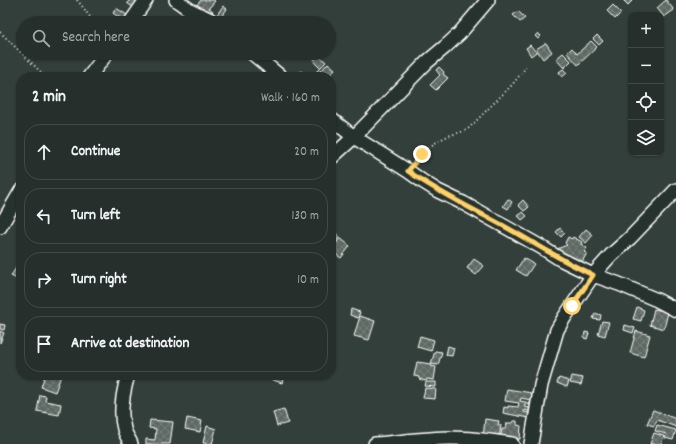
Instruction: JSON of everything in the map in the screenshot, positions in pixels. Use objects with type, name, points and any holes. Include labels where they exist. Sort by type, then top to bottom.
[{"type":"street","points":[[135,16],[146,0]]},
{"type":"street","points":[[176,0],[190,10],[203,16]]},
{"type":"street","points":[[336,153],[354,137],[426,62],[459,34],[488,0]]},
{"type":"street","points":[[93,72],[102,60]]},
{"type":"street","points":[[260,60],[274,72]]},
{"type":"street","points":[[336,123],[354,137],[438,191],[463,203],[560,259],[593,275],[658,300],[676,310]]},
{"type":"street","points":[[531,444],[541,385],[557,330],[593,275],[676,190]]},
{"type":"street","points":[[0,226],[16,199]]},
{"type":"street","points":[[126,380],[122,402],[122,418],[124,431],[131,444]]},
{"type":"street","points":[[375,444],[451,438],[479,439],[512,444]]},
{"type":"path","points":[[77,0],[89,16]]},
{"type":"path","points":[[0,32],[16,48]]},
{"type":"path","points":[[29,60],[41,72]]},
{"type":"path","points":[[408,171],[429,147],[450,136],[464,132],[469,128],[512,84],[527,66]]},
{"type":"building","points":[[130,0],[141,0],[134,8],[127,3]]},
{"type":"building","points":[[201,0],[215,1],[209,8],[213,11],[208,16],[196,6]]},
{"type":"building","points":[[623,0],[633,0],[628,5]]},
{"type":"building","points":[[666,0],[674,10],[664,17],[664,12],[660,12],[657,8]]},
{"type":"building","points":[[613,5],[621,13],[615,19],[607,11]]},
{"type":"building","points":[[223,6],[227,9],[222,16],[216,16]]},
{"type":"building","points":[[116,8],[127,15],[117,16],[113,13]]},
{"type":"building","points":[[518,11],[525,18],[520,22],[513,15]]},
{"type":"building","points":[[538,33],[541,36],[538,39],[535,36]]},
{"type":"building","points":[[597,35],[603,41],[599,45],[593,39]]},
{"type":"building","points":[[591,41],[597,47],[578,65],[567,53],[572,48],[577,54]]},
{"type":"building","points":[[546,43],[552,52],[543,59],[536,49]]},
{"type":"building","points":[[530,45],[536,52],[531,56],[526,48]]},
{"type":"building","points":[[563,53],[571,61],[564,68],[556,59]]},
{"type":"building","points":[[324,60],[326,62],[320,68],[313,61]]},
{"type":"building","points":[[328,63],[335,69],[332,72],[316,72],[319,69],[321,71]]},
{"type":"building","points":[[439,67],[444,72],[443,74],[448,78],[436,90],[430,85],[440,75],[436,70]]},
{"type":"building","points":[[563,69],[567,73],[562,77],[559,72]]},
{"type":"building","points":[[508,199],[512,202],[508,209],[503,206]]},
{"type":"building","points":[[523,200],[529,207],[524,211],[518,205]]},
{"type":"building","points":[[523,212],[527,216],[522,220],[518,216]]},
{"type":"building","points":[[560,228],[565,233],[561,237],[556,232]]},
{"type":"building","points":[[586,229],[593,235],[586,243],[579,237]]},
{"type":"building","points":[[336,234],[339,236],[336,242]]},
{"type":"building","points":[[568,237],[572,239],[573,237],[582,242],[581,244],[587,248],[584,252],[587,253],[582,262],[573,260],[557,249],[567,245],[565,243]]},
{"type":"building","points":[[340,238],[350,246],[341,258],[336,254],[336,244]]},
{"type":"building","points":[[524,258],[534,264],[526,276],[516,270]]},
{"type":"building","points":[[474,259],[484,266],[476,275],[467,268]]},
{"type":"building","points":[[16,268],[16,278],[11,276]]},
{"type":"building","points":[[637,307],[644,310],[641,321],[633,319]]},
{"type":"building","points":[[351,309],[360,312],[358,318],[350,315]]},
{"type":"building","points":[[654,309],[668,312],[664,329],[650,325]]},
{"type":"building","points":[[595,313],[601,315],[600,320],[593,319]]},
{"type":"building","points":[[360,316],[375,321],[369,340],[354,336]]},
{"type":"building","points":[[602,321],[609,322],[605,336],[598,334]]},
{"type":"building","points":[[0,324],[5,325],[4,330],[0,329]]},
{"type":"building","points":[[625,325],[635,328],[633,333],[624,330]]},
{"type":"building","points":[[0,331],[4,333],[0,343]]},
{"type":"building","points":[[636,331],[650,335],[644,357],[630,353]]},
{"type":"building","points":[[585,332],[589,333],[587,339],[584,338]]},
{"type":"building","points":[[420,336],[434,340],[431,351],[417,347]]},
{"type":"building","points":[[448,346],[454,348],[452,356],[446,355]]},
{"type":"building","points":[[435,351],[442,352],[438,365],[431,364]]},
{"type":"building","points":[[417,362],[431,364],[431,366],[436,367],[434,380],[427,379],[426,381],[414,376]]},
{"type":"building","points":[[572,376],[583,378],[581,385],[570,383]]},
{"type":"building","points":[[559,378],[569,381],[567,387],[557,383]]},
{"type":"building","points":[[43,380],[60,380],[55,392],[41,387]]},
{"type":"building","points":[[273,380],[283,380],[282,383]]},
{"type":"building","points":[[426,382],[436,382],[436,387],[425,386]]},
{"type":"building","points":[[425,388],[436,389],[435,399],[423,398]]},
{"type":"building","points":[[507,389],[532,393],[531,400],[521,398],[520,401],[530,403],[530,405],[525,404],[524,407],[530,408],[529,411],[524,410],[524,412],[529,413],[529,418],[503,413],[504,407],[518,407],[519,403],[505,401]]},
{"type":"building","points":[[40,395],[46,396],[45,401],[61,404],[59,415],[37,411]]},
{"type":"building","points":[[284,409],[288,423],[277,426],[273,412]]},
{"type":"building","points":[[653,410],[676,419],[676,427],[657,420],[654,426],[647,424]]},
{"type":"building","points":[[187,418],[202,421],[200,432],[185,429]]},
{"type":"building","points":[[485,419],[499,421],[498,425],[501,425],[499,438],[483,438]]},
{"type":"building","points":[[150,420],[173,422],[170,444],[146,444],[146,439],[155,440],[156,429],[149,428]]},
{"type":"building","points":[[513,421],[517,421],[517,425],[521,426],[520,439],[513,438],[500,440],[502,429],[506,429],[507,423],[513,423]]},
{"type":"building","points":[[657,425],[676,430],[673,440],[665,438],[666,434],[655,431]]},
{"type":"building","points":[[207,426],[216,429],[212,444],[203,443]]},
{"type":"building","points":[[654,433],[664,436],[661,444],[650,444]]},
{"type":"route","points":[[422,154],[408,171],[422,181],[578,269],[593,275],[572,306]]}]
